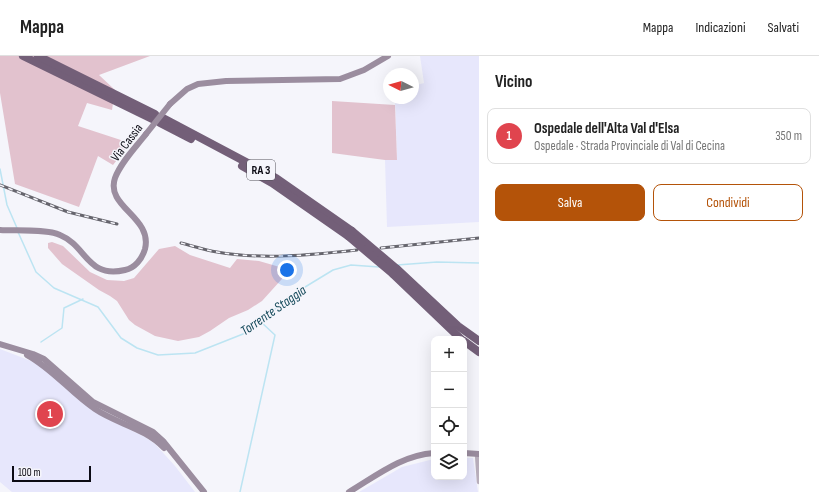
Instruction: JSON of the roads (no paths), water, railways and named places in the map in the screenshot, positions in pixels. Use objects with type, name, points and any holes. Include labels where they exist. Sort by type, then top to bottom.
[{"type":"highway","points":[[24,56],[154,117],[38,56]]},
{"type":"highway","name":"RA 3","points":[[162,121],[276,178],[350,234],[458,326],[479,341]]},
{"type":"highway","name":"RA 3","points":[[395,272],[458,336]]},
{"type":"highway","points":[[467,343],[479,352]]},
{"type":"main road","name":"Via Cassia","points":[[0,230],[27,232],[43,231],[57,234],[70,240],[92,264],[102,270],[128,270],[136,265],[142,256],[146,240],[137,220],[116,196],[114,184],[115,179],[120,168],[146,134],[170,104],[187,89],[198,84],[226,81],[340,78],[364,70],[388,56]]},
{"type":"main road","points":[[0,344],[33,354],[46,361],[97,405],[153,432],[163,441],[204,492]]},
{"type":"main road","points":[[21,351],[46,367],[77,396],[97,410],[148,435],[179,461]]},
{"type":"main road","points":[[349,492],[399,461],[424,453],[431,453]]},
{"type":"main road","points":[[467,453],[478,454]]},
{"type":"street","points":[[478,454],[479,482]]},
{"type":"waterway","name":"Torrente Staggia","points":[[0,169],[7,205],[17,228]]},
{"type":"waterway","name":"Torrente Staggia","points":[[18,232],[36,272],[54,288],[98,307],[121,338],[137,348],[158,355],[195,353],[243,334],[261,322],[287,298],[333,270],[351,265],[379,267]]},
{"type":"waterway","name":"Torrente Staggia","points":[[397,265],[437,262],[479,263]]},
{"type":"waterway","points":[[41,342],[62,328],[64,308],[83,299]]},
{"type":"waterway","points":[[240,492],[275,335],[261,322]]},
{"type":"railway","points":[[0,185],[68,212],[117,224]]},
{"type":"railway","points":[[381,248],[479,238]]},
{"type":"railway","points":[[181,243],[217,252],[251,256],[287,256],[357,250]]},
{"type":"place","name":"Ospedale dell'Alta Val d'Elsa","points":[[50,414]]}]
